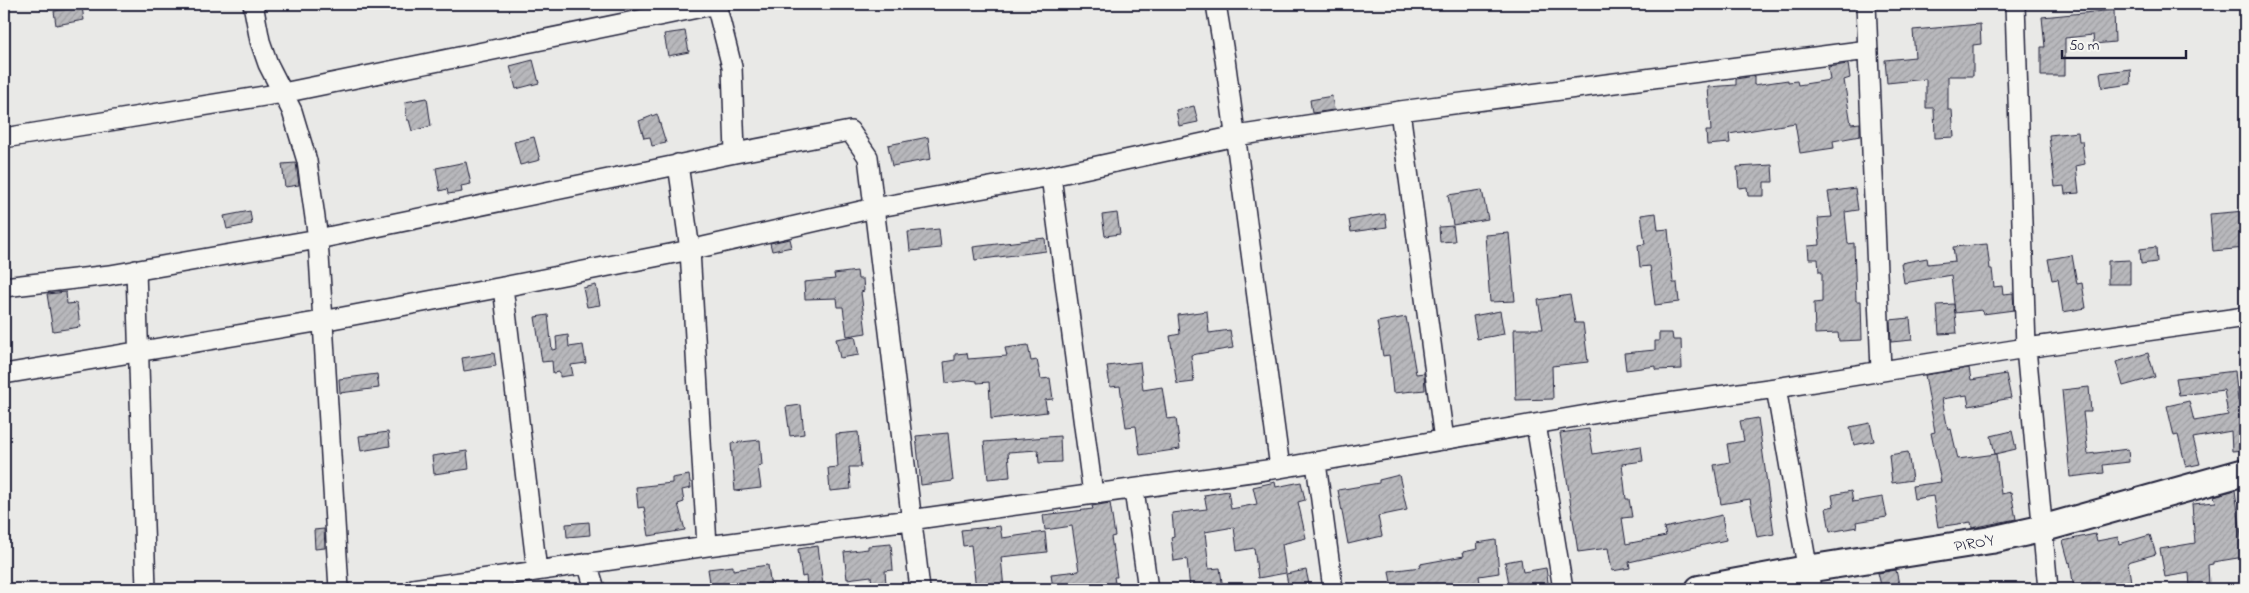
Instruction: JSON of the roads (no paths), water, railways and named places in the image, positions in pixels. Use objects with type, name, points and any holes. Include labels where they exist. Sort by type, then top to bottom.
[{"type":"main road","name":"PIRO'Y","points":[[1698,589],[1809,579],[2041,529],[2245,472]]},
{"type":"street","points":[[252,4],[260,41],[268,64],[292,111],[307,162],[318,239],[339,589]]},
{"type":"street","points":[[4,138],[283,92],[681,7],[717,4],[732,66],[735,153]]},
{"type":"street","points":[[1216,4],[1236,136],[1280,468]]},
{"type":"street","points":[[1866,4],[1882,370]]},
{"type":"street","points":[[2015,4],[2026,348],[2041,529],[2048,589]]},
{"type":"street","points":[[4,374],[138,350],[322,321],[503,287],[690,250],[874,208],[1051,176],[1236,136],[1400,111],[1868,50]]},
{"type":"street","points":[[1400,111],[1444,440]]},
{"type":"street","points":[[4,286],[110,275],[318,239],[678,164],[850,131],[868,157],[910,520],[920,589]]},
{"type":"street","points":[[678,164],[690,250],[707,546]]},
{"type":"street","points":[[1051,176],[1093,494]]},
{"type":"street","points":[[136,270],[146,589]]},
{"type":"street","points":[[503,287],[537,571]]},
{"type":"street","points":[[413,589],[707,546],[1134,490],[1316,463],[1610,412],[1776,388],[2026,348],[2245,317]]},
{"type":"street","points":[[1776,388],[1809,579]]},
{"type":"street","points":[[1536,424],[1563,589]]},
{"type":"street","points":[[1316,463],[1332,589]]},
{"type":"street","points":[[1134,490],[1148,589]]},
{"type":"street","points":[[587,563],[595,589]]}]
